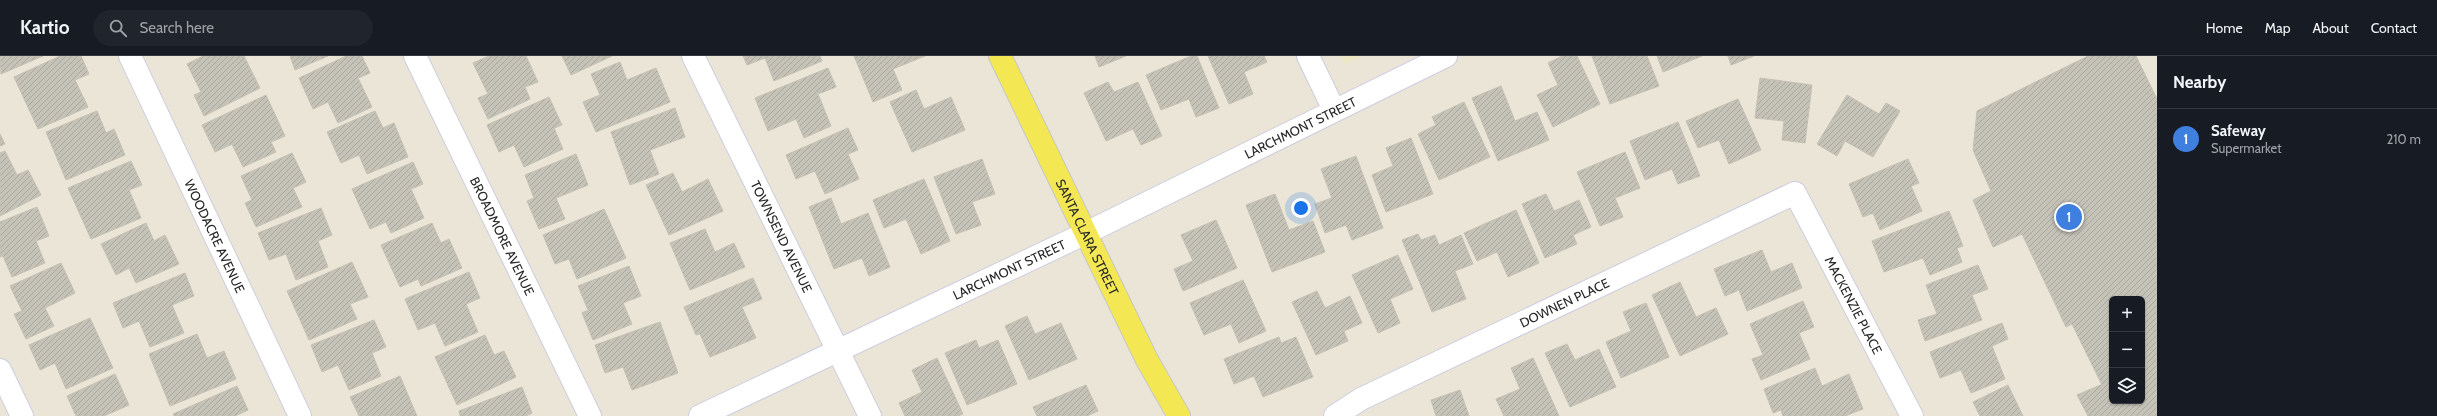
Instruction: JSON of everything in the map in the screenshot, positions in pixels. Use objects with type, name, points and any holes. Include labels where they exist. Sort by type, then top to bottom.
[{"type":"main road","name":"SANTA CLARA STREET","points":[[1000,56],[1084,234],[1147,360],[1180,416]]},
{"type":"street","name":"WOODACRE AVENUE","points":[[130,56],[300,416]]},
{"type":"street","name":"BROADMORE AVENUE","points":[[415,56],[590,416]]},
{"type":"street","name":"TOWNSEND AVENUE","points":[[693,56],[870,416]]},
{"type":"street","points":[[1308,56],[1334,110]]},
{"type":"street","name":"LARCHMONT STREET","points":[[700,416],[838,349],[1084,234],[1446,56]]},
{"type":"street","name":"DOWNEN PLACE","points":[[1335,416],[1361,399],[1795,193]]},
{"type":"street","name":"MACKENZIE PLACE","points":[[1795,193],[1912,416]]},
{"type":"street","points":[[0,370],[22,416]]},
{"type":"shaded area","points":[[1340,56],[1363,56],[1345,65]]},
{"type":"building","points":[[0,56],[43,56],[1,74]]},
{"type":"building","points":[[60,56],[81,56],[89,74],[75,80],[88,107],[38,129],[14,77]]},
{"type":"building","points":[[203,56],[244,56],[260,88],[204,116],[194,95],[201,92],[187,64]]},
{"type":"building","points":[[290,56],[328,56],[295,70]]},
{"type":"building","points":[[346,56],[362,56],[370,73],[358,78],[372,107],[338,123],[328,102],[313,109],[299,78]]},
{"type":"building","points":[[489,56],[526,56],[538,82],[525,87],[530,99],[488,119],[478,98],[488,94],[473,63]]},
{"type":"building","points":[[562,56],[612,56],[571,75]]},
{"type":"building","points":[[743,56],[820,56],[822,61],[774,81],[765,58],[747,65]]},
{"type":"building","points":[[854,56],[925,56],[893,69],[902,90],[873,102]]},
{"type":"building","points":[[1095,56],[1126,56],[1099,67]]},
{"type":"building","points":[[1191,56],[1197,56],[1219,108],[1196,117],[1189,99],[1161,110],[1146,75]]},
{"type":"building","points":[[1208,56],[1264,56],[1267,62],[1244,72],[1253,94],[1229,104]]},
{"type":"building","points":[[1562,56],[1577,56],[1600,104],[1553,127],[1537,95],[1558,85],[1548,63]]},
{"type":"building","points":[[1592,56],[1647,56],[1659,86],[1610,104]]},
{"type":"building","points":[[1657,56],[1702,56],[1663,72]]},
{"type":"building","points":[[1728,56],[1754,56],[1731,65]]},
{"type":"building","points":[[2088,56],[2136,56],[2157,99],[2157,359],[2145,365],[2145,296],[2109,296],[2109,382],[2102,385],[2072,324],[2066,327],[2022,234],[1993,247],[1973,200],[1991,191],[1973,150],[1977,111]]},
{"type":"building","points":[[620,62],[627,80],[656,68],[670,102],[596,132],[583,102],[600,95],[591,74]]},
{"type":"building","points":[[828,68],[836,87],[818,94],[831,126],[804,138],[796,119],[768,131],[755,98]]},
{"type":"building","points":[[1760,78],[1812,85],[1805,143],[1782,140],[1784,121],[1755,118]]},
{"type":"building","points":[[1108,82],[1114,92],[1138,82],[1162,136],[1141,145],[1133,129],[1106,141],[1084,93]]},
{"type":"building","points":[[1501,86],[1515,121],[1537,112],[1549,140],[1498,161],[1472,98]]},
{"type":"building","points":[[916,90],[924,109],[951,97],[965,130],[912,152],[890,102]]},
{"type":"building","points":[[266,95],[285,136],[271,142],[276,152],[243,167],[232,144],[215,152],[202,125]]},
{"type":"building","points":[[1847,95],[1879,114],[1886,103],[1900,111],[1873,157],[1845,141],[1837,156],[1817,144]]},
{"type":"building","points":[[549,97],[562,125],[554,128],[563,149],[524,167],[514,145],[499,152],[487,125]]},
{"type":"building","points":[[1738,99],[1761,150],[1729,164],[1719,140],[1698,148],[1686,121]]},
{"type":"building","points":[[1464,102],[1490,157],[1439,180],[1418,134],[1436,125],[1432,117]]},
{"type":"building","points":[[675,108],[685,137],[650,150],[659,174],[630,185],[611,132]]},
{"type":"building","points":[[97,111],[106,133],[114,129],[125,155],[66,180],[46,132]]},
{"type":"building","points":[[375,111],[383,128],[394,123],[408,157],[367,174],[359,155],[341,163],[327,132]]},
{"type":"building","points":[[1678,122],[1700,176],[1678,184],[1672,169],[1645,180],[1630,141]]},
{"type":"building","points":[[848,128],[858,150],[848,154],[859,179],[825,194],[815,171],[796,179],[786,155]]},
{"type":"building","points":[[0,134],[5,144],[0,146]]},
{"type":"building","points":[[1411,138],[1433,194],[1386,212],[1372,175],[1393,166],[1386,148]]},
{"type":"building","points":[[5,151],[17,175],[28,170],[41,195],[0,216],[0,153]]},
{"type":"building","points":[[1625,152],[1640,188],[1615,198],[1623,217],[1600,226],[1577,172]]},
{"type":"building","points":[[292,153],[306,182],[293,188],[302,207],[256,227],[245,203],[252,200],[241,176]]},
{"type":"building","points":[[576,154],[588,185],[556,198],[565,219],[539,229],[527,201],[534,198],[525,175]]},
{"type":"building","points":[[1356,156],[1383,228],[1352,240],[1346,225],[1325,233],[1315,204],[1332,198],[1321,169]]},
{"type":"building","points":[[982,159],[995,194],[972,202],[981,225],[956,234],[934,177]]},
{"type":"building","points":[[1908,159],[1919,183],[1911,186],[1922,211],[1880,230],[1873,213],[1863,217],[1849,184]]},
{"type":"building","points":[[131,161],[142,185],[129,190],[141,218],[91,239],[68,188]]},
{"type":"building","points":[[413,162],[423,184],[411,189],[424,218],[391,233],[386,222],[370,229],[352,189]]},
{"type":"building","points":[[673,173],[682,192],[708,179],[723,211],[669,235],[646,185]]},
{"type":"building","points":[[924,179],[950,241],[921,254],[906,219],[884,228],[873,200]]},
{"type":"building","points":[[1275,194],[1289,230],[1313,221],[1325,252],[1272,272],[1246,205]]},
{"type":"building","points":[[1546,194],[1554,211],[1579,200],[1591,227],[1573,235],[1577,244],[1545,258],[1522,204]]},
{"type":"building","points":[[831,198],[841,224],[868,213],[890,267],[869,276],[862,258],[834,269],[809,207]]},
{"type":"building","points":[[37,207],[49,236],[36,241],[45,263],[12,277],[3,256],[0,257],[0,222]]},
{"type":"building","points":[[321,208],[332,235],[318,241],[328,267],[296,280],[286,254],[269,260],[258,233]]},
{"type":"building","points":[[604,209],[626,258],[577,279],[569,259],[555,264],[543,235]]},
{"type":"building","points":[[1516,210],[1539,263],[1508,277],[1497,252],[1477,261],[1464,233]]},
{"type":"building","points":[[1949,211],[1963,246],[1957,248],[1962,262],[1930,275],[1923,258],[1884,272],[1872,241]]},
{"type":"building","points":[[1216,220],[1237,268],[1183,291],[1174,269],[1193,261],[1181,235]]},
{"type":"building","points":[[146,223],[154,241],[165,235],[179,264],[136,283],[129,268],[116,275],[101,244]]},
{"type":"building","points":[[432,223],[441,243],[449,239],[462,268],[421,286],[418,279],[400,287],[381,245]]},
{"type":"building","points":[[705,229],[715,252],[734,243],[745,267],[690,290],[670,243]]},
{"type":"building","points":[[1418,234],[1421,240],[1435,235],[1439,245],[1461,235],[1473,264],[1455,271],[1466,299],[1432,312],[1402,240]]},
{"type":"building","points":[[1762,250],[1771,272],[1792,263],[1802,288],[1747,311],[1739,290],[1725,296],[1714,269]]},
{"type":"building","points":[[1398,255],[1413,289],[1390,299],[1400,323],[1378,333],[1352,275]]},
{"type":"building","points":[[352,262],[368,297],[350,304],[357,319],[309,340],[287,291]]},
{"type":"building","points":[[61,263],[75,293],[45,308],[54,326],[26,339],[14,314],[22,311],[10,286]]},
{"type":"building","points":[[1978,265],[1988,289],[1972,295],[1982,320],[1925,341],[1918,320],[1937,314],[1926,285]]},
{"type":"building","points":[[629,266],[641,296],[623,303],[632,324],[593,340],[582,313],[588,310],[578,286]]},
{"type":"building","points":[[469,272],[480,298],[466,304],[478,332],[445,346],[435,323],[418,330],[405,299]]},
{"type":"building","points":[[185,273],[194,296],[172,305],[184,333],[150,347],[139,321],[123,328],[113,303]]},
{"type":"building","points":[[753,278],[762,299],[742,307],[756,338],[710,357],[700,334],[696,335],[684,307]]},
{"type":"building","points":[[1243,280],[1266,331],[1239,343],[1231,324],[1204,335],[1190,303]]},
{"type":"building","points":[[1680,282],[1696,317],[1716,308],[1728,334],[1680,356],[1652,295]]},
{"type":"building","points":[[1317,291],[1325,308],[1350,296],[1362,323],[1344,331],[1348,341],[1316,355],[1292,302]]},
{"type":"building","points":[[1803,301],[1814,327],[1799,333],[1810,359],[1761,380],[1752,359],[1763,355],[1750,324]]},
{"type":"building","points":[[1646,303],[1669,357],[1621,378],[1606,342],[1631,331],[1623,312]]},
{"type":"building","points":[[1027,316],[1035,334],[1061,323],[1077,359],[1029,380],[1005,326]]},
{"type":"building","points":[[90,318],[113,368],[66,389],[55,363],[40,370],[29,345]]},
{"type":"building","points":[[374,320],[386,347],[372,353],[381,376],[349,390],[338,365],[322,372],[311,345]]},
{"type":"building","points":[[660,322],[678,373],[632,390],[623,367],[605,373],[595,345]]},
{"type":"building","points":[[2002,323],[2008,339],[1992,346],[2005,379],[1971,393],[1961,370],[1940,378],[1930,352]]},
{"type":"building","points":[[197,334],[207,358],[224,351],[236,379],[170,406],[149,354]]},
{"type":"building","points":[[485,335],[494,355],[504,351],[516,377],[457,405],[435,357]]},
{"type":"building","points":[[1279,337],[1281,343],[1296,337],[1313,377],[1263,397],[1254,376],[1234,384],[1224,359]]},
{"type":"building","points":[[976,340],[979,348],[998,340],[1017,384],[967,405],[945,353]]},
{"type":"building","points":[[1567,344],[1575,360],[1599,349],[1616,387],[1570,407],[1545,353]]},
{"type":"building","points":[[937,358],[963,414],[958,416],[905,416],[899,403],[922,392],[912,370]]},
{"type":"building","points":[[1533,358],[1559,416],[1504,416],[1496,399],[1520,389],[1511,368]]},
{"type":"building","points":[[2157,359],[2157,416],[2088,416],[2077,395],[2109,381],[2109,404],[2145,404],[2145,365]]},
{"type":"building","points":[[1815,368],[1822,386],[1849,374],[1863,409],[1845,416],[1783,416],[1781,410],[1773,413],[1764,389]]},
{"type":"building","points":[[115,374],[129,405],[104,416],[76,416],[67,396]]},
{"type":"building","points":[[400,376],[417,416],[359,416],[350,397]]},
{"type":"building","points":[[1086,385],[1098,411],[1087,416],[1037,416],[1033,407]]},
{"type":"building","points":[[2008,385],[2023,416],[1980,416],[1973,402]]},
{"type":"building","points":[[237,386],[248,410],[235,416],[174,416],[173,414]]},
{"type":"building","points":[[522,387],[532,413],[526,416],[460,416],[459,411]]},
{"type":"building","points":[[1460,390],[1469,416],[1436,416],[1431,400]]},
{"type":"place","name":"Safeway","points":[[2069,217]]}]
